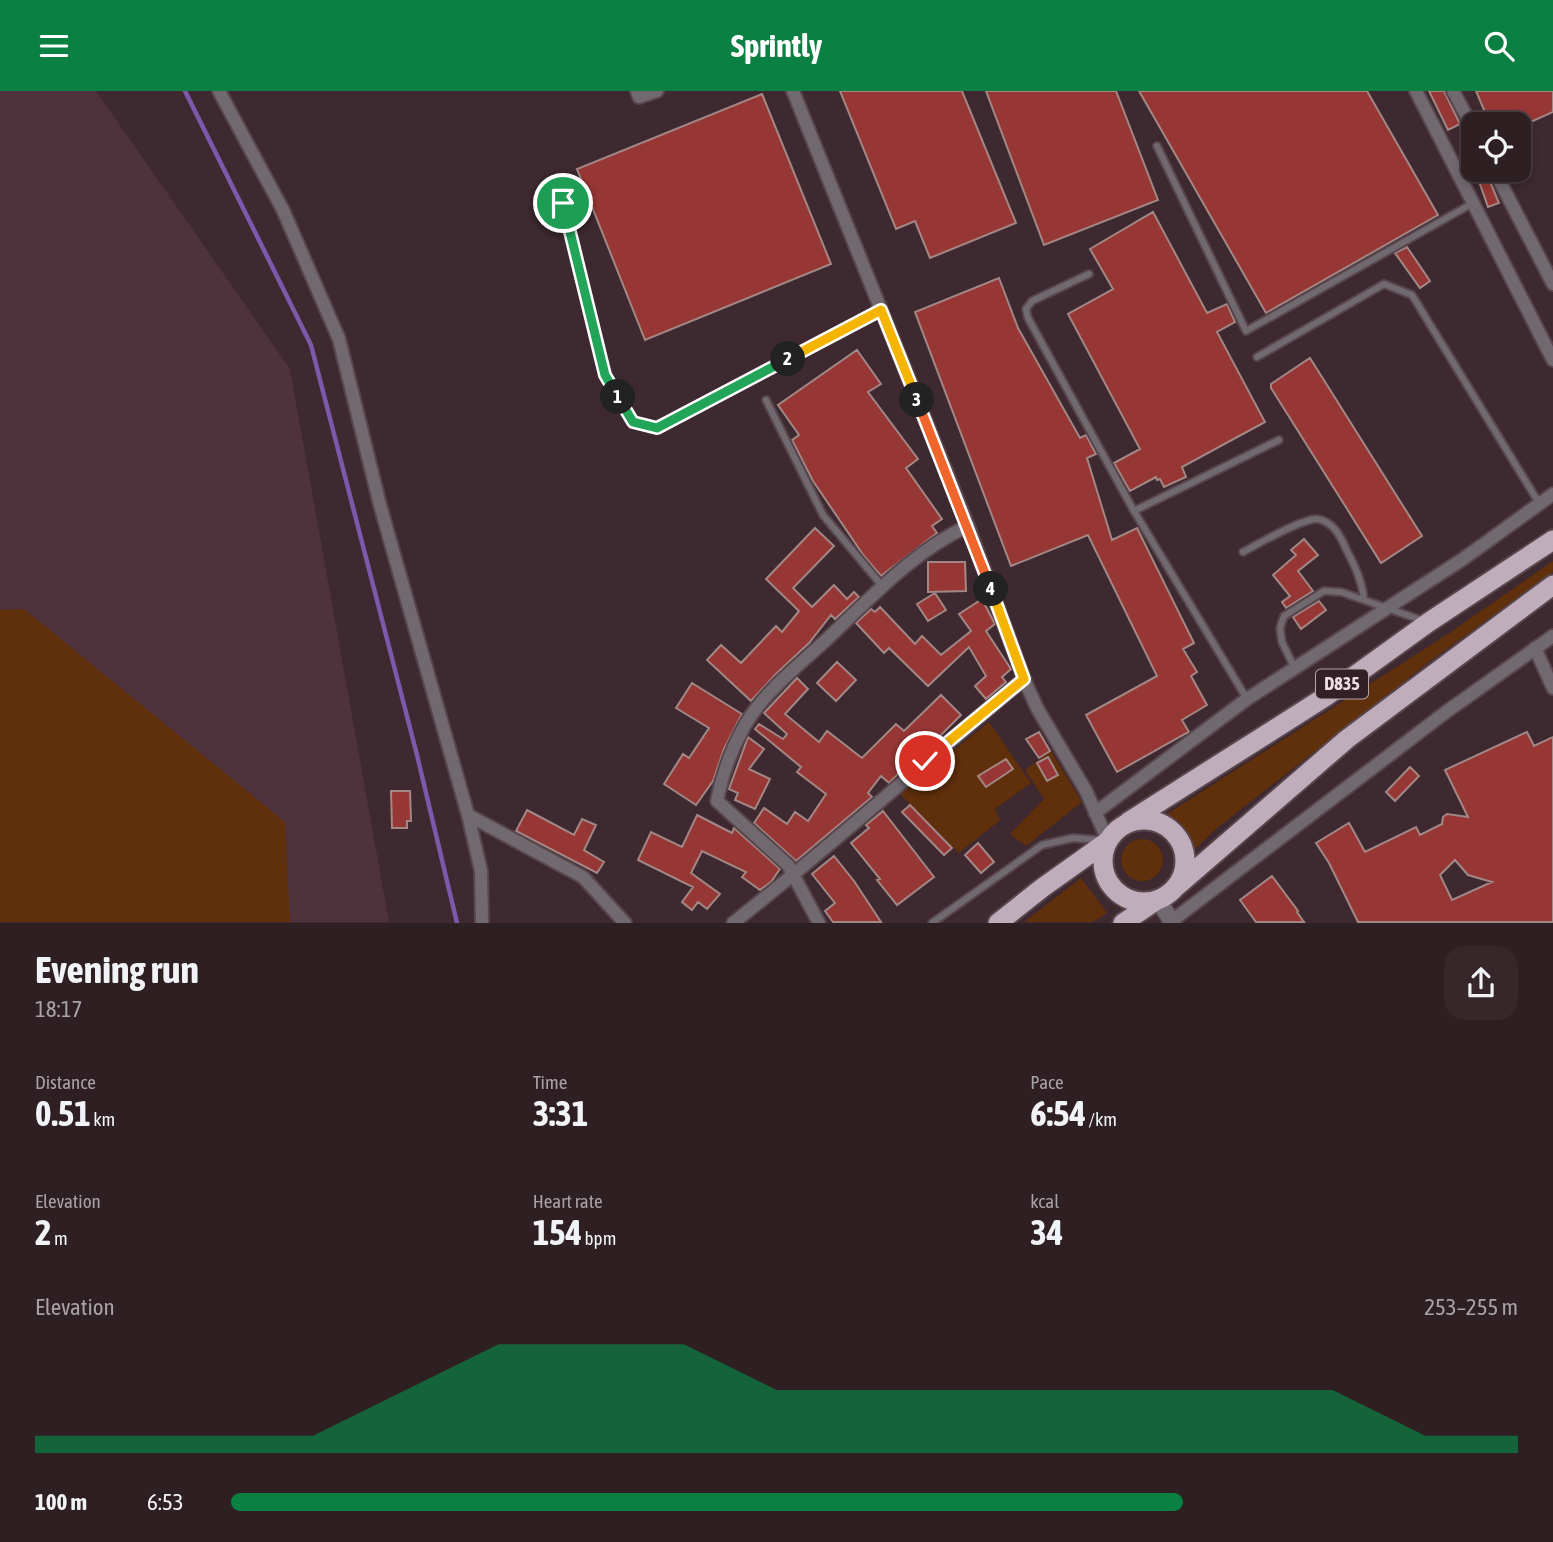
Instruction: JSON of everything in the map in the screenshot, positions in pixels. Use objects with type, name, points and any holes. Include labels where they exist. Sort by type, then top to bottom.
[{"type":"highway","name":"D835","points":[[1128,822],[1325,697],[1429,622],[1553,540]]},
{"type":"highway","name":"D835","points":[[1177,886],[1346,739],[1553,585]]},
{"type":"highway","points":[[998,922],[1108,841],[1128,822],[1155,820],[1177,835],[1186,861],[1184,874],[1168,894],[1123,922]]},
{"type":"highway","points":[[1108,841],[1103,862],[1109,883],[1116,891],[1136,901],[1158,900]]},
{"type":"street","points":[[219,91],[283,210],[339,338],[380,505],[468,815],[481,871],[482,922]]},
{"type":"street","points":[[637,91],[639,97],[657,91]]},
{"type":"street","points":[[793,91],[968,526],[1024,679],[1037,708],[1086,791],[1108,841]]},
{"type":"street","points":[[1416,91],[1553,360]]},
{"type":"street","points":[[1453,91],[1464,112]]},
{"type":"street","points":[[1500,182],[1553,284]]},
{"type":"street","points":[[1095,813],[1247,699],[1463,559],[1553,494]]},
{"type":"street","points":[[819,922],[788,865],[717,801],[721,783],[745,725],[767,696],[903,569],[948,535],[968,526]]},
{"type":"street","points":[[1158,900],[1171,922],[1446,712],[1553,636]]},
{"type":"street","points":[[1535,648],[1553,688]]},
{"type":"street","points":[[733,922],[794,875],[1024,679]]},
{"type":"street","points":[[468,815],[583,877],[625,922]]},
{"type":"lane","points":[[1157,146],[1246,331],[1474,203]]},
{"type":"lane","points":[[563,203],[605,375],[633,422],[657,428],[881,310]]},
{"type":"lane","points":[[1089,274],[1032,301],[1027,309],[1028,318],[1134,511],[1247,699]]},
{"type":"lane","points":[[1257,357],[1384,284],[1412,295],[1539,503]]},
{"type":"lane","points":[[766,400],[823,515],[883,587]]},
{"type":"lane","points":[[1134,511],[1279,440]]},
{"type":"lane","points":[[1243,552],[1305,521],[1318,519],[1330,524],[1340,537],[1358,573],[1363,600]]},
{"type":"lane","points":[[1294,667],[1282,642],[1280,628],[1284,616],[1324,591],[1341,592],[1429,622]]},
{"type":"lane","points":[[932,922],[1042,845],[1073,838],[1108,841]]},
{"type":"shaded area","points":[[0,91],[96,91],[290,369],[389,922],[0,922]]},
{"type":"shaded area","points":[[1553,561],[1553,572],[1434,658],[1217,828],[1195,849],[1167,814],[1451,632]]},
{"type":"shaded area","points":[[24,609],[285,822],[290,922],[0,922],[0,610]]},
{"type":"shaded area","points":[[989,722],[1031,783],[995,809],[1000,820],[959,853],[900,794]]},
{"type":"shaded area","points":[[1051,751],[1082,802],[1026,846],[1010,834],[1044,799],[1025,770]]},
{"type":"shaded area","points":[[1142,839],[1157,845],[1163,860],[1157,875],[1142,881],[1127,875],[1121,860],[1127,845]]},
{"type":"shaded area","points":[[1081,878],[1107,913],[1093,922],[1024,922]]},
{"type":"building","points":[[840,91],[962,91],[1016,223],[930,258],[915,221],[896,229]]},
{"type":"building","points":[[986,91],[1116,91],[1158,200],[1044,245]]},
{"type":"building","points":[[1139,91],[1367,91],[1438,215],[1266,313]]},
{"type":"building","points":[[1429,91],[1444,91],[1460,124],[1448,130]]},
{"type":"building","points":[[1476,91],[1553,91],[1553,112],[1531,122],[1531,112],[1485,112]]},
{"type":"building","points":[[762,94],[831,264],[645,340],[577,169]]},
{"type":"building","points":[[1479,182],[1490,182],[1499,203],[1488,207]]},
{"type":"building","points":[[1153,212],[1207,313],[1227,304],[1235,322],[1217,332],[1265,422],[1182,467],[1186,477],[1164,487],[1156,477],[1130,491],[1114,463],[1140,449],[1068,314],[1113,289],[1090,249]]},
{"type":"building","points":[[1407,247],[1430,281],[1420,288],[1395,253]]},
{"type":"building","points":[[999,278],[1018,328],[1080,438],[1086,435],[1096,454],[1087,458],[1112,540],[1137,528],[1194,643],[1183,649],[1197,672],[1191,676],[1207,705],[1182,720],[1189,732],[1117,772],[1086,715],[1157,676],[1088,535],[1011,566],[915,312]]},
{"type":"building","points":[[857,350],[881,384],[868,392],[918,459],[906,468],[942,519],[932,526],[937,533],[881,576],[864,556],[813,481],[792,440],[799,435],[778,405]]},
{"type":"building","points":[[1310,358],[1422,536],[1381,563],[1271,388],[1271,384]]},
{"type":"building","points":[[815,528],[834,546],[793,588],[812,607],[834,585],[847,599],[854,592],[859,597],[835,619],[831,615],[809,643],[751,701],[707,660],[721,645],[741,663],[776,626],[782,632],[799,611],[766,579]]},
{"type":"building","points":[[1304,539],[1318,555],[1298,571],[1313,591],[1286,608],[1282,602],[1290,596],[1273,575],[1296,555],[1291,550]]},
{"type":"building","points":[[928,562],[965,562],[966,591],[928,592]]},
{"type":"building","points":[[935,593],[946,610],[928,621],[917,604]]},
{"type":"building","points":[[983,601],[995,624],[986,631],[1011,669],[1002,677],[1006,682],[986,699],[975,686],[986,676],[969,647],[928,686],[889,648],[884,653],[856,623],[871,609],[875,612],[880,607],[915,644],[922,636],[941,655],[971,631],[959,614]]},
{"type":"building","points":[[1319,601],[1326,610],[1301,629],[1293,617]]},
{"type":"building","points":[[837,662],[856,680],[836,701],[817,683]]},
{"type":"building","points":[[797,678],[808,689],[785,714],[819,742],[827,731],[862,758],[896,724],[904,731],[941,695],[961,715],[931,745],[925,740],[904,764],[906,766],[889,783],[881,776],[868,793],[872,797],[796,861],[754,823],[764,808],[787,824],[795,812],[808,821],[826,794],[797,772],[801,767],[755,729],[759,724],[783,739],[787,734],[764,713]]},
{"type":"building","points":[[692,683],[742,714],[724,749],[713,781],[696,805],[664,784],[683,754],[689,758],[709,728],[676,708]]},
{"type":"building","points":[[1039,732],[1050,751],[1039,758],[1026,739]]},
{"type":"building","points":[[1527,732],[1534,746],[1553,737],[1553,922],[1358,922],[1316,843],[1349,823],[1365,852],[1416,827],[1420,835],[1442,824],[1443,817],[1447,814],[1468,817],[1445,770]],"holes":[[[1455,860],[1468,875],[1492,882],[1452,900],[1440,875]]]},
{"type":"building","points":[[748,737],[764,749],[749,769],[770,779],[755,809],[735,800],[738,793],[729,789]]},
{"type":"building","points":[[1048,757],[1058,775],[1047,781],[1037,763]]},
{"type":"building","points":[[1006,759],[1013,769],[986,787],[978,776]]},
{"type":"building","points":[[1410,767],[1419,776],[1395,801],[1386,792]]},
{"type":"building","points":[[391,791],[410,791],[411,821],[407,821],[407,828],[392,828]]},
{"type":"building","points":[[910,805],[952,848],[944,855],[902,812]]},
{"type":"building","points":[[527,810],[574,835],[582,819],[596,825],[584,850],[604,862],[597,873],[516,831]]},
{"type":"building","points":[[883,811],[934,877],[897,905],[851,843],[869,828],[866,825]]},
{"type":"building","points":[[697,815],[732,833],[734,828],[780,869],[771,882],[760,890],[742,877],[746,872],[702,851],[691,873],[720,894],[707,909],[698,902],[692,910],[682,902],[693,887],[638,860],[651,832],[682,847]]},
{"type":"building","points":[[978,843],[994,862],[981,873],[965,855]]},
{"type":"building","points":[[834,856],[881,922],[833,922],[825,911],[835,903],[812,874]]},
{"type":"building","points":[[1272,876],[1304,922],[1256,922],[1240,900]]},
{"type":"waterway","points":[[185,91],[311,345],[417,755],[457,923]]},
{"type":"route","points":[[563,203],[605,375],[633,422],[657,428],[881,310],[968,526],[1024,679],[925,761]]}]
